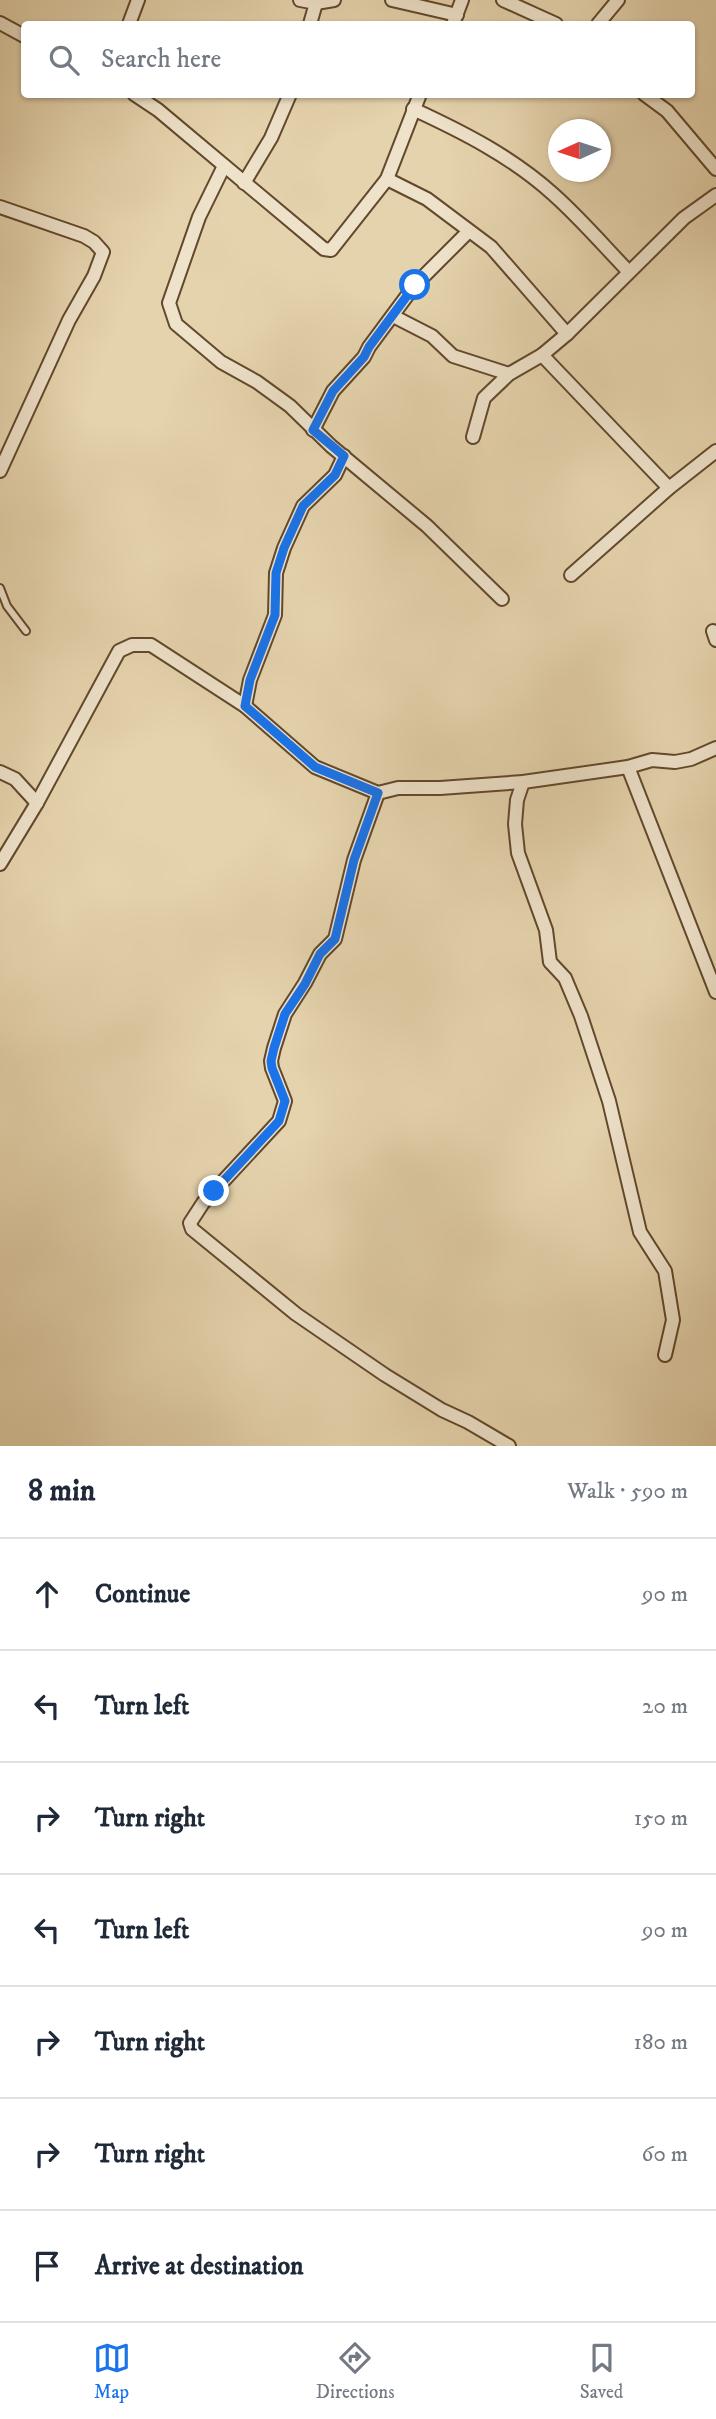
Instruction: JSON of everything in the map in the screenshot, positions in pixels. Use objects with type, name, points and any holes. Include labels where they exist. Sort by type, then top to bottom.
[{"type":"street","points":[[130,21],[138,0]]},
{"type":"street","points":[[300,0],[324,1],[312,21]]},
{"type":"street","points":[[392,0],[455,20],[462,0]]},
{"type":"street","points":[[503,0],[549,21]]},
{"type":"street","points":[[600,21],[618,0]]},
{"type":"street","points":[[0,23],[21,34]]},
{"type":"street","points":[[140,98],[158,110],[324,249],[331,250],[387,179],[418,98]]},
{"type":"street","points":[[244,183],[271,138],[288,98]]},
{"type":"street","points":[[649,98],[667,111],[716,169]]},
{"type":"street","points":[[414,109],[469,134],[552,193],[629,272]]},
{"type":"street","points":[[223,166],[200,217],[169,303],[176,324],[221,362],[266,387],[290,406],[313,430],[427,526],[502,599]]},
{"type":"street","points":[[387,179],[427,199],[491,247],[567,334]]},
{"type":"street","points":[[473,437],[484,398],[509,374],[542,355],[567,334],[684,218],[716,195]]},
{"type":"street","points":[[0,207],[84,236],[103,252],[0,471]]},
{"type":"street","points":[[313,430],[333,391],[364,357],[415,285],[469,231]]},
{"type":"street","points":[[393,316],[432,336],[453,355],[466,362],[509,374]]},
{"type":"street","points":[[542,355],[669,488]]},
{"type":"street","points":[[571,575],[669,488],[716,451]]},
{"type":"street","points":[[245,706],[250,680],[275,615],[276,573],[284,548],[303,506],[335,475],[344,456]]},
{"type":"street","points":[[0,864],[37,803],[119,651],[132,645],[151,645],[245,706],[315,767],[378,793],[398,788],[523,782],[628,767],[652,760],[676,762],[716,748]]},
{"type":"street","points":[[628,767],[716,992]]},
{"type":"street","points":[[0,772],[16,779],[37,803]]},
{"type":"street","points":[[523,782],[517,800],[515,824],[518,853],[546,930],[550,962],[565,978],[597,1065],[625,1160],[640,1232],[665,1271],[673,1320],[665,1355]]},
{"type":"street","points":[[378,793],[354,860],[335,939],[320,954],[305,984],[285,1014],[274,1048],[271,1061],[285,1101],[283,1112],[279,1121],[203,1203],[190,1223],[192,1229],[296,1314],[410,1391],[509,1446]]},
{"type":"lane","points":[[0,588],[8,606],[26,631]]},
{"type":"route","points":[[214,1191],[279,1121],[283,1112],[285,1101],[275,1079],[271,1061],[274,1048],[285,1014],[305,984],[320,954],[335,939],[354,860],[378,793],[315,767],[245,706],[250,680],[275,615],[276,573],[284,548],[303,506],[335,475],[344,456],[313,430],[333,391],[364,357],[415,285]]}]
